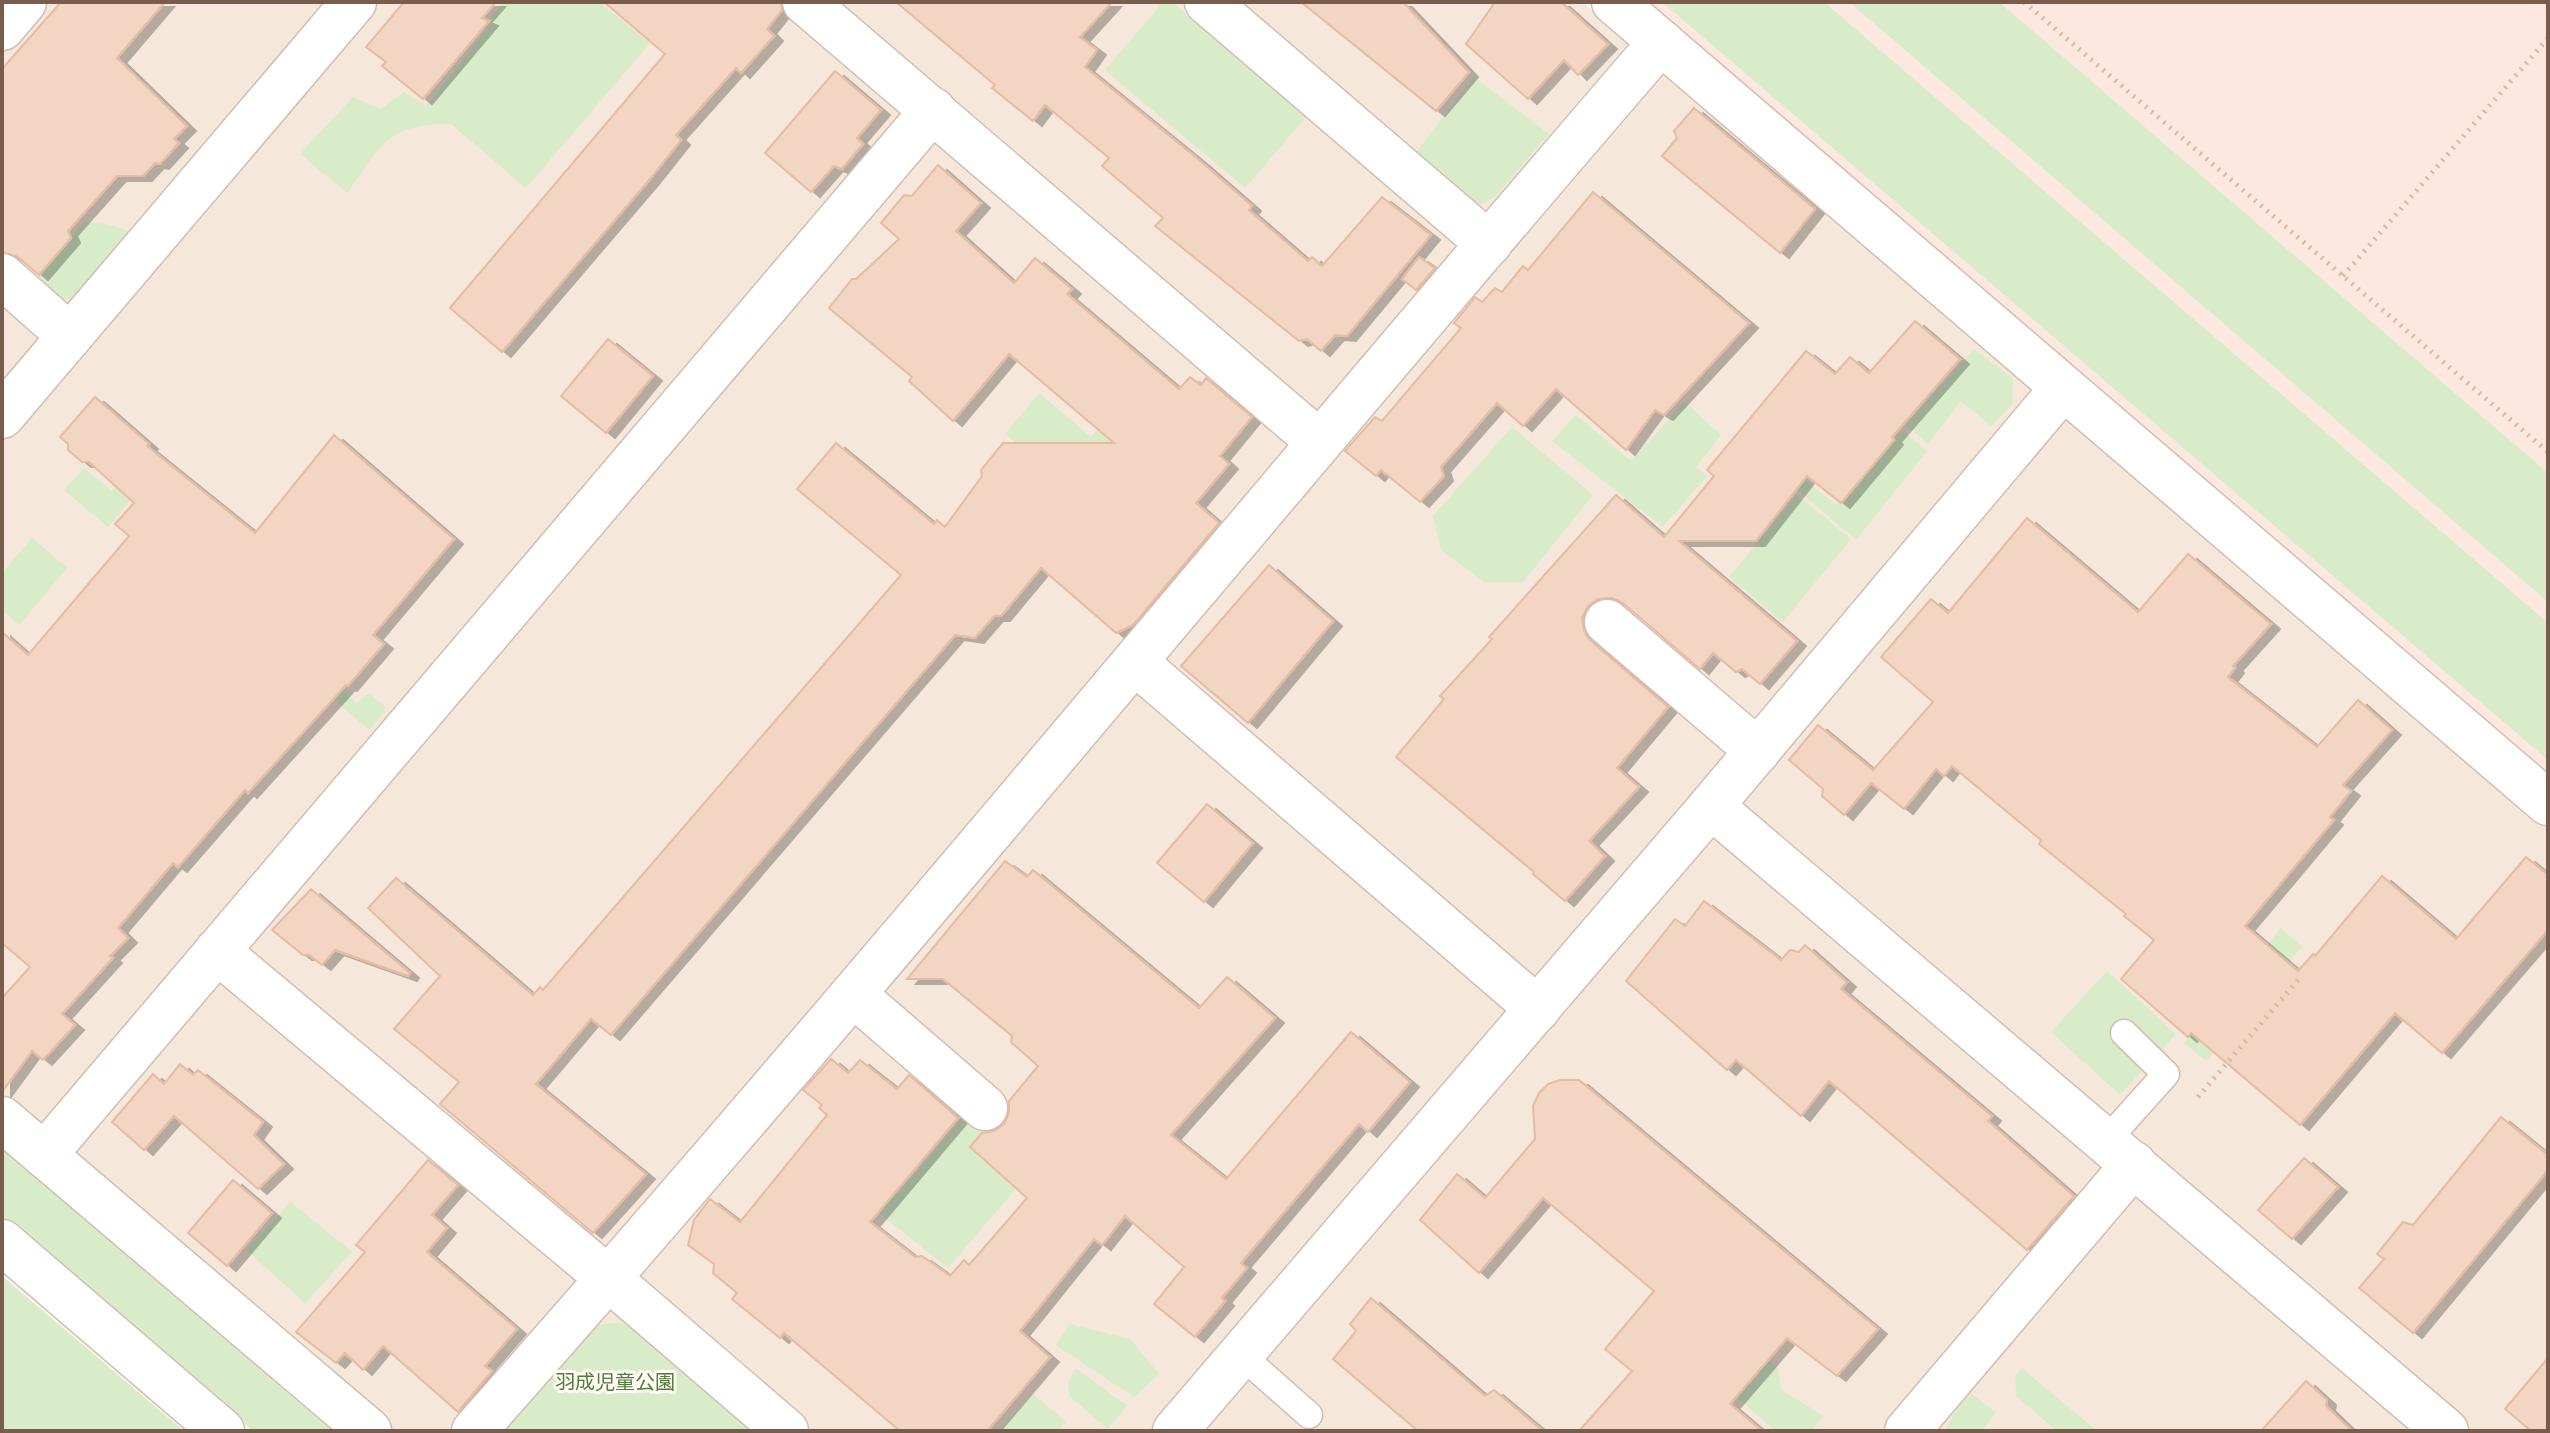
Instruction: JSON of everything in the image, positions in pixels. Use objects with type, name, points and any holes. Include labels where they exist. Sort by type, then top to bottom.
[{"type":"street","points":[[2,28],[24,2]]},
{"type":"street","points":[[2,416],[354,2]]},
{"type":"street","points":[[805,2],[1319,442]]},
{"type":"street","points":[[1207,2],[1489,244]]},
{"type":"street","points":[[1614,2],[2548,803]]},
{"type":"street","points":[[474,1431],[609,1279],[1136,663],[1319,442],[1661,42]]},
{"type":"street","points":[[44,1155],[933,110]]},
{"type":"street","points":[[2,276],[70,336]]},
{"type":"street","points":[[1175,1431],[1758,751],[2062,389]]},
{"type":"street","points":[[1607,622],[1758,751]]},
{"type":"street","points":[[1136,663],[1538,1009]]},
{"type":"street","points":[[1711,806],[2446,1431]]},
{"type":"street","points":[[217,951],[786,1431]]},
{"type":"street","points":[[853,994],[985,1108]]},
{"type":"street","points":[[2,1119],[369,1431]]},
{"type":"street","points":[[1907,1431],[2120,1153]]},
{"type":"street","points":[[2,1242],[222,1431]]},
{"type":"lane","points":[[2120,1153],[2166,1074],[2124,1033]]},
{"type":"lane","points":[[1240,1354],[1309,1415]]},
{"type":"path","points":[[2024,2],[2548,452]]},
{"type":"path","points":[[2343,276],[2548,38]]},
{"type":"path","points":[[2188,1108],[2298,980]]},
{"type":"shaded area","points":[[2,2],[1582,2],[2548,827],[2548,1431],[259,1431],[2,1203]]},
{"type":"shaded area","points":[[1645,2],[2548,2],[2548,772]]},
{"type":"green space","points":[[503,2],[599,2],[650,43],[526,188],[451,124],[429,125],[398,133],[378,151],[347,193],[300,154],[353,97],[380,109],[404,92],[427,106],[493,21],[491,17]]},
{"type":"green space","points":[[1163,2],[1172,2],[1307,116],[1245,188],[1105,70]]},
{"type":"green space","points":[[1662,2],[1824,2],[2548,623],[2548,760]]},
{"type":"green space","points":[[1849,2],[1999,2],[2548,473],[2548,602]]},
{"type":"green space","points":[[1474,77],[1549,134],[1494,198],[1480,204],[1463,199],[1413,156]]},
{"type":"green space","points":[[84,222],[106,224],[133,232],[73,300],[47,297],[31,286]]},
{"type":"green space","points":[[1974,349],[2013,379],[2012,405],[1991,426],[1961,401],[1928,444],[1906,425]]},
{"type":"green space","points":[[1133,388],[1155,407],[1068,486],[1005,434],[1039,393],[1091,437]]},
{"type":"green space","points":[[1685,402],[1721,435],[1696,467],[1707,476],[1663,527],[1552,441],[1576,415],[1631,461]]},
{"type":"green space","points":[[1512,427],[1593,495],[1523,582],[1484,582],[1441,550],[1433,516]]},
{"type":"green space","points":[[1903,431],[1927,451],[1856,540],[1791,484],[1798,474],[1836,505]]},
{"type":"green space","points":[[140,458],[154,471],[108,527],[64,490],[84,468],[112,491]]},
{"type":"green space","points":[[1797,495],[1851,539],[1783,622],[1729,577]]},
{"type":"green space","points":[[32,538],[67,568],[19,625],[2,610],[2,573]]},
{"type":"green space","points":[[287,644],[357,703],[369,693],[387,708],[369,730],[280,653]]},
{"type":"green space","points":[[2281,928],[2302,947],[2206,1061],[2184,1043]]},
{"type":"green space","points":[[2107,971],[2176,1034],[2120,1095],[2051,1032]]},
{"type":"green space","points":[[963,1117],[1029,1173],[948,1268],[829,1173],[847,1153],[898,1194]]},
{"type":"green space","points":[[2,1149],[332,1431],[253,1431],[2,1218]]},
{"type":"green space","points":[[291,1202],[352,1252],[305,1303],[246,1250]]},
{"type":"green space","points":[[2,1276],[184,1431],[2,1431]]},
{"type":"green space","name":"羽成児童公園","points":[[624,1322],[750,1431],[505,1431],[597,1325]]},
{"type":"green space","points":[[1070,1324],[1130,1339],[1159,1374],[1134,1397],[1056,1345]]},
{"type":"green space","points":[[1730,1327],[1778,1368],[1781,1390],[1824,1416],[1811,1431],[1776,1431],[1698,1364]]},
{"type":"green space","points":[[1076,1368],[1127,1406],[1108,1429],[1070,1397],[1068,1383]]},
{"type":"green space","points":[[2022,1368],[2097,1431],[2057,1431],[2016,1396],[2015,1376]]},
{"type":"green space","points":[[1971,1393],[1996,1413],[1981,1431],[1945,1431],[1958,1407]]},
{"type":"green space","points":[[1033,1394],[1066,1422],[1058,1431],[1000,1430]]},
{"type":"building","points":[[61,2],[165,2],[117,58],[187,126],[174,139],[179,143],[160,164],[155,163],[143,176],[117,176],[68,231],[71,238],[39,275],[18,257],[2,252],[2,69]]},
{"type":"building","points":[[404,2],[496,2],[482,18],[489,21],[423,99],[382,66],[386,62],[366,47]]},
{"type":"building","points":[[604,2],[781,2],[782,10],[767,29],[774,36],[741,73],[736,68],[676,135],[681,140],[650,179],[502,352],[450,308],[665,54]]},
{"type":"building","points":[[896,2],[1112,2],[1080,37],[1097,50],[1085,67],[1198,159],[1252,206],[1249,210],[1308,261],[1312,257],[1322,266],[1382,197],[1431,235],[1347,336],[1335,335],[1321,351],[1307,339],[1299,341],[1155,226],[1163,218],[1102,166],[1109,158],[1045,105],[1033,121]]},
{"type":"building","points":[[1301,2],[1403,2],[1469,72],[1436,111]]},
{"type":"building","points":[[1495,2],[1561,2],[1608,44],[1578,75],[1564,60],[1528,99],[1466,44]]},
{"type":"building","points":[[835,71],[881,110],[857,138],[863,144],[842,169],[834,166],[811,192],[765,153]]},
{"type":"building","points":[[1694,108],[1815,209],[1780,253],[1662,156],[1677,138],[1674,131]]},
{"type":"building","points":[[938,165],[981,203],[956,231],[1014,283],[1035,258],[1072,289],[1067,294],[1179,389],[1190,377],[1201,385],[1206,378],[1252,417],[1220,456],[1229,464],[1196,503],[1219,523],[1133,625],[1116,633],[1041,568],[1001,616],[994,616],[975,638],[955,635],[611,1035],[591,1019],[536,1084],[646,1174],[593,1233],[440,1104],[459,1082],[394,1029],[440,976],[368,908],[396,878],[533,995],[540,987],[543,990],[901,575],[797,489],[836,443],[934,524],[937,520],[945,527],[982,476],[981,470],[1003,443],[1114,443],[1009,354],[953,421],[909,381],[912,377],[829,308],[852,279],[856,279],[899,239],[881,223],[904,195],[912,196]]},
{"type":"building","points":[[1593,192],[1749,323],[1664,415],[1655,410],[1626,450],[1556,389],[1523,426],[1497,403],[1441,467],[1444,476],[1420,502],[1381,470],[1376,476],[1345,451],[1375,417],[1382,421],[1461,328],[1454,323],[1475,297],[1482,302],[1495,288],[1502,292],[1523,266],[1528,270]]},
{"type":"building","points":[[1419,257],[1435,268],[1416,290],[1402,279]]},
{"type":"building","points":[[1915,321],[1960,359],[1892,437],[1894,440],[1841,503],[1807,476],[1756,541],[1679,541],[1797,641],[1760,684],[1742,669],[1736,672],[1713,653],[1700,669],[1623,603],[1612,598],[1598,599],[1588,606],[1582,618],[1584,631],[1590,640],[1668,707],[1617,768],[1639,787],[1589,841],[1605,856],[1565,901],[1396,757],[1444,699],[1440,696],[1492,639],[1489,637],[1616,495],[1664,537],[1714,476],[1707,470],[1806,351],[1835,374],[1850,357],[1869,373]]},
{"type":"building","points":[[608,339],[653,376],[606,433],[561,396]]},
{"type":"building","points":[[95,397],[149,444],[147,446],[255,533],[334,435],[454,539],[373,635],[384,644],[348,686],[248,793],[245,790],[178,867],[173,863],[118,928],[128,938],[62,1014],[75,1025],[43,1060],[32,1051],[2,1092],[2,998],[30,967],[2,943],[2,632],[28,655],[129,536],[115,524],[134,503],[89,462],[82,462],[68,450],[68,444],[60,437]]},
{"type":"building","points":[[2027,518],[2138,612],[2188,554],[2271,624],[2233,666],[2235,668],[2228,677],[2317,747],[2358,700],[2392,730],[2343,785],[2351,791],[2330,817],[2334,820],[2245,926],[2298,971],[2313,954],[2315,956],[2382,876],[2456,939],[2526,857],[2548,875],[2548,930],[2442,1053],[2395,1013],[2300,1125],[2191,1033],[2188,1037],[2121,979],[2154,940],[1952,766],[1944,776],[1936,769],[1904,809],[1871,783],[1844,815],[1822,796],[1823,789],[1789,760],[1818,725],[1873,770],[1933,702],[1881,657],[1931,599],[1948,613]]},
{"type":"building","points":[[1269,565],[1333,621],[1248,723],[1181,666]]},
{"type":"building","points":[[1207,804],[1253,843],[1204,902],[1157,863]]},
{"type":"building","points":[[1005,861],[1027,877],[1033,870],[1199,1008],[1227,977],[1275,1018],[1171,1135],[1226,1179],[1351,1032],[1410,1082],[1368,1132],[1359,1124],[1241,1263],[1247,1268],[1195,1337],[1154,1304],[1184,1267],[1125,1216],[1102,1245],[1094,1239],[1020,1331],[1050,1357],[987,1431],[900,1431],[784,1333],[780,1338],[732,1299],[737,1293],[713,1273],[714,1264],[688,1245],[694,1220],[710,1199],[740,1222],[827,1115],[819,1108],[822,1105],[803,1090],[831,1059],[848,1073],[860,1060],[897,1089],[909,1075],[958,1118],[870,1222],[915,1257],[922,1256],[950,1276],[964,1260],[969,1265],[1027,1198],[970,1147],[982,1133],[994,1131],[1004,1124],[1009,1113],[1009,1101],[1038,1066],[1011,1042],[1012,1036],[943,979],[907,979]]},
{"type":"building","points":[[311,889],[410,973],[408,976],[335,950],[322,965],[309,955],[303,955],[272,930]]},
{"type":"building","points":[[1704,901],[1781,960],[1790,950],[1799,952],[1805,945],[1847,982],[1841,989],[1992,1116],[1988,1121],[2074,1196],[2027,1250],[1829,1081],[1801,1116],[1736,1060],[1727,1070],[1626,981],[1675,919],[1685,926]]},
{"type":"building","points":[[180,1064],[193,1075],[198,1070],[263,1122],[254,1135],[284,1164],[258,1189],[174,1116],[144,1150],[112,1122],[153,1074],[164,1084]]},
{"type":"building","points":[[1560,1080],[1579,1080],[1878,1329],[1837,1376],[1787,1338],[1730,1404],[1762,1431],[1579,1431],[1632,1371],[1605,1349],[1654,1291],[1543,1198],[1479,1273],[1420,1220],[1457,1174],[1485,1198],[1535,1139],[1533,1106],[1539,1093],[1548,1084]]},
{"type":"building","points":[[2501,1117],[2548,1155],[2548,1170],[2413,1333],[2359,1288],[2384,1259],[2377,1254],[2403,1222],[2413,1225]]},
{"type":"building","points":[[2304,1158],[2338,1187],[2292,1239],[2258,1210]]},
{"type":"building","points":[[428,1160],[458,1185],[432,1215],[447,1228],[427,1252],[517,1329],[485,1366],[492,1371],[458,1412],[383,1346],[363,1370],[345,1353],[336,1363],[296,1332],[365,1252],[356,1245]]},
{"type":"building","points":[[233,1180],[272,1213],[227,1266],[188,1233]]},
{"type":"building","points":[[1371,1298],[1485,1396],[1494,1390],[1543,1431],[1418,1431],[1333,1359],[1356,1331],[1350,1324]]},
{"type":"building","points":[[2548,1358],[2548,1431],[2531,1431],[2505,1409]]},
{"type":"building","points":[[2306,1381],[2327,1400],[2326,1406],[2352,1431],[2261,1431]]}]
